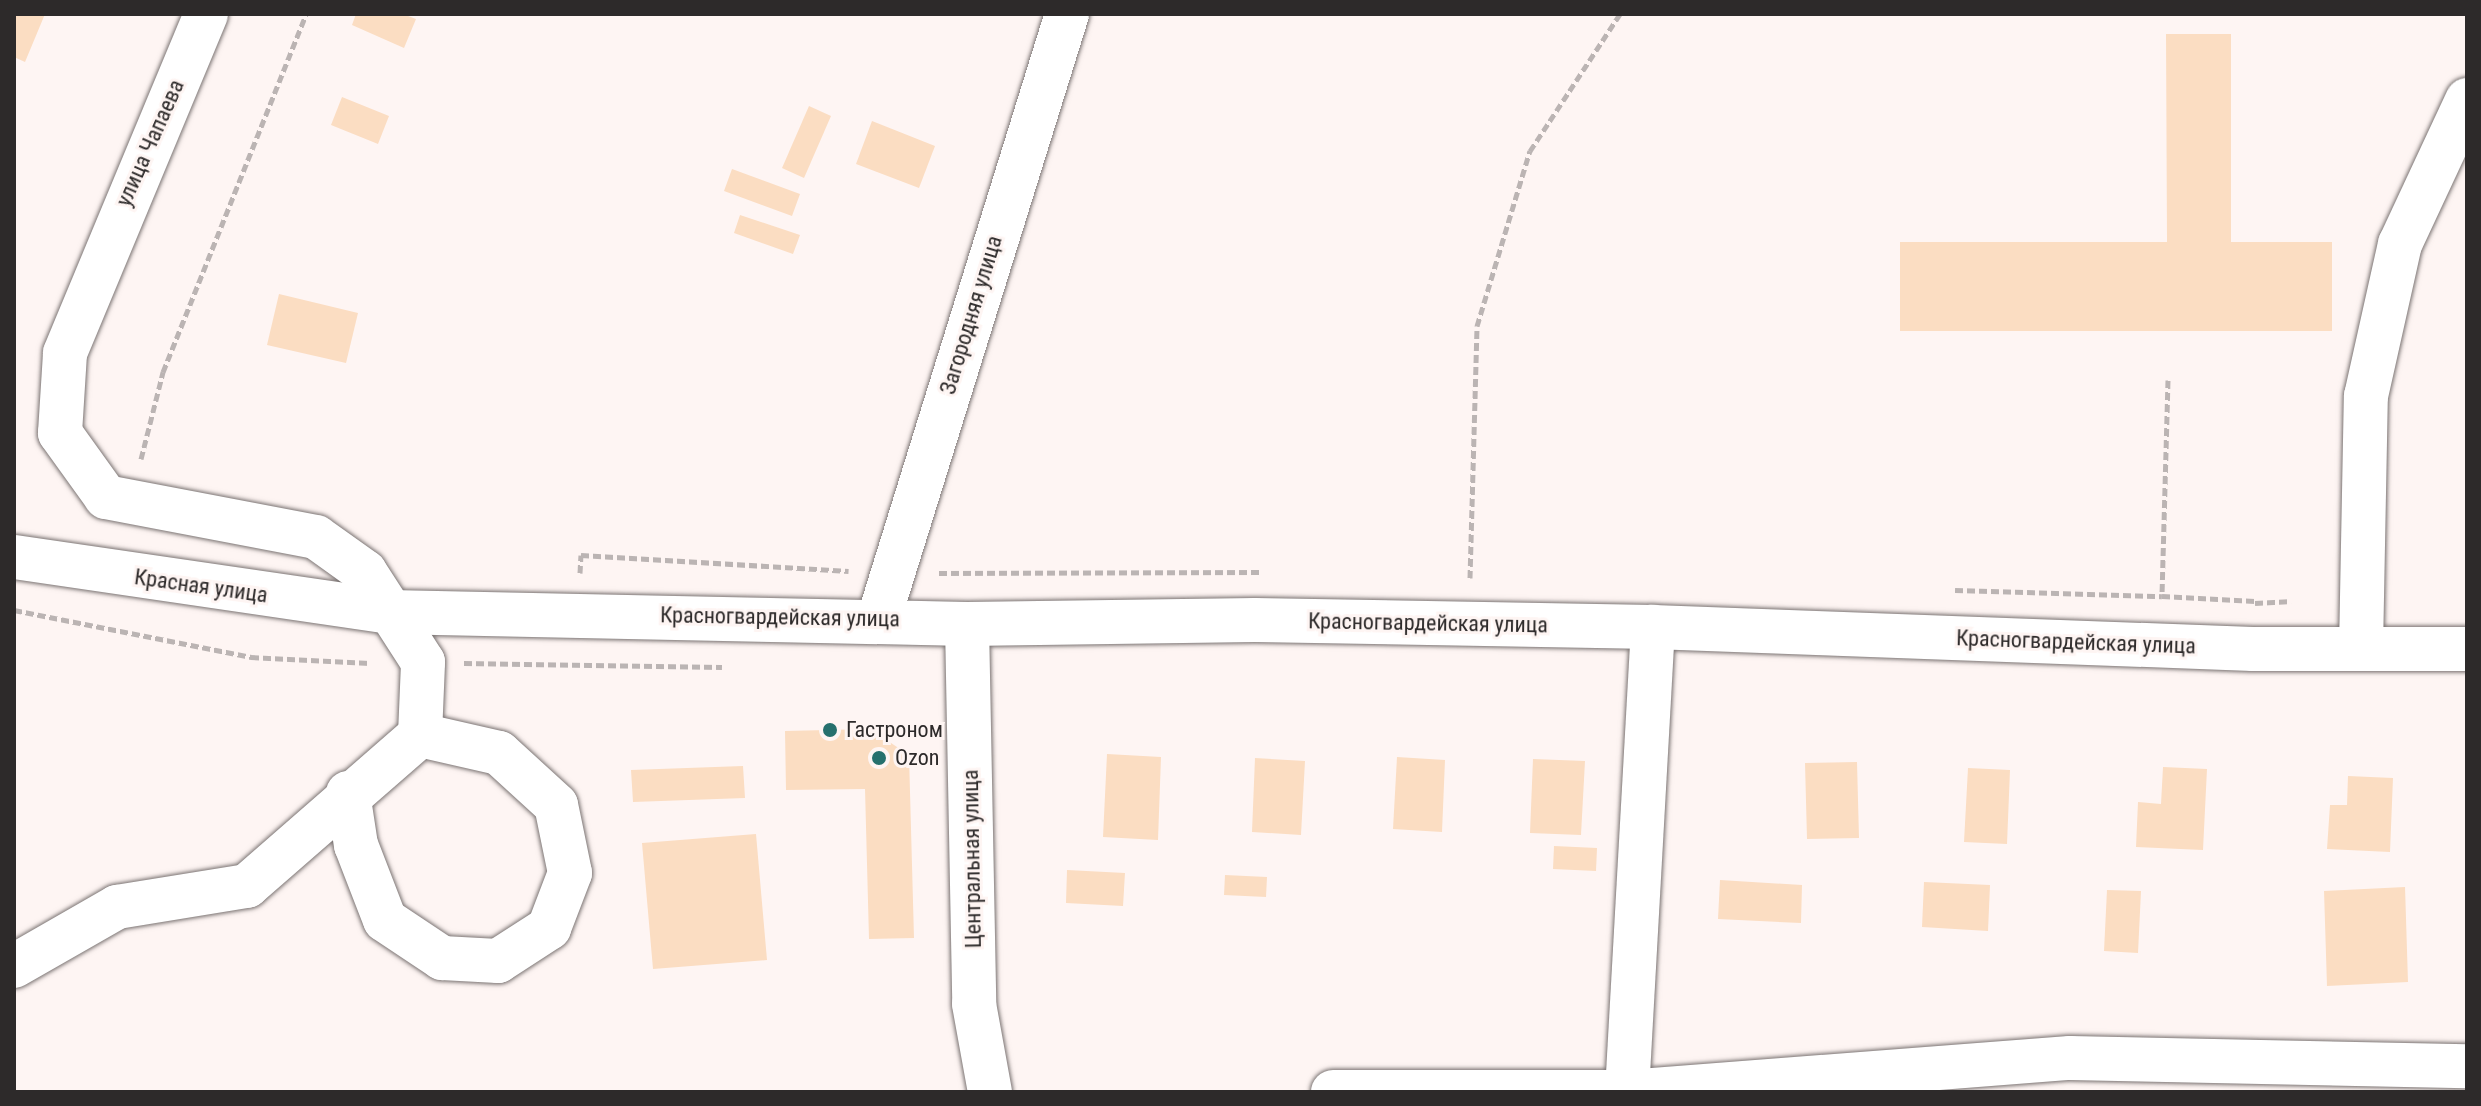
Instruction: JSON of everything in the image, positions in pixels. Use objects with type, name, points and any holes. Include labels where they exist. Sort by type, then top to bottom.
[{"type":"street","name":"улица Чапаева","points":[[206,14],[94,272],[65,353],[60,433],[106,497],[316,537],[365,572],[423,662]]},
{"type":"street","name":"Загородняя улица","points":[[879,618],[1067,14]]},
{"type":"street","points":[[2361,649],[2366,396],[2400,244],[2467,100]]},
{"type":"street","name":"Красная улица","points":[[14,557],[389,612]]},
{"type":"street","name":"Красногвардейская улица","points":[[389,612],[879,618],[967,624],[1255,620],[1653,627],[2361,649],[2467,649]]},
{"type":"street","name":"Центральная улица","points":[[967,624],[974,1004],[990,1092]]},
{"type":"street","points":[[1627,1092],[1653,627]]},
{"type":"street","points":[[14,966],[117,907],[247,886],[348,793],[420,735],[423,662]]},
{"type":"street","points":[[348,793],[356,845],[385,920],[442,958],[498,961],[549,928],[570,873],[556,805],[499,753],[420,735]]},
{"type":"street","points":[[1333,1092],[1627,1092],[2070,1058],[2467,1066]]},
{"type":"path","points":[[130,502],[163,372],[306,14]]},
{"type":"path","points":[[1470,578],[1477,326],[1530,151],[1620,14]]},
{"type":"path","points":[[2168,380],[2162,596],[2255,601]]},
{"type":"path","points":[[111,629],[122,575]]},
{"type":"path","points":[[14,610],[251,657],[423,662]]},
{"type":"building","points":[[14,14],[45,14],[25,62],[14,57]]},
{"type":"building","points":[[356,14],[403,14],[416,19],[404,48],[352,25]]},
{"type":"building","points":[[2166,34],[2231,34],[2231,242],[2332,242],[2332,331],[1900,331],[1900,242],[2167,242]]},
{"type":"building","points":[[342,97],[389,116],[378,144],[331,125]]},
{"type":"building","points":[[809,106],[831,116],[804,178],[782,168]]},
{"type":"building","points":[[872,121],[935,146],[919,188],[856,164]]},
{"type":"building","points":[[732,169],[800,194],[792,216],[724,191]]},
{"type":"building","points":[[740,215],[800,235],[793,254],[734,233]]},
{"type":"building","points":[[279,294],[358,313],[346,363],[267,345]]},
{"type":"building","points":[[870,729],[909,755],[914,938],[869,939],[865,789],[786,790],[785,731]]},
{"type":"building","points":[[1107,754],[1161,757],[1158,840],[1103,837]]},
{"type":"building","points":[[1397,757],[1445,760],[1442,832],[1393,829]]},
{"type":"building","points":[[1255,758],[1305,761],[1301,835],[1252,832]]},
{"type":"building","points":[[1533,759],[1585,761],[1581,835],[1530,833]]},
{"type":"building","points":[[1857,762],[1859,838],[1807,839],[1805,763]]},
{"type":"building","points":[[743,766],[745,798],[633,802],[631,770]]},
{"type":"building","points":[[2163,767],[2207,769],[2203,850],[2136,847],[2138,802],[2161,804]]},
{"type":"building","points":[[1968,768],[2010,770],[2007,844],[1964,842]]},
{"type":"building","points":[[2348,776],[2393,778],[2390,852],[2327,849],[2330,805],[2347,805]]},
{"type":"building","points":[[756,834],[767,960],[653,969],[642,843]]},
{"type":"building","points":[[1554,846],[1597,848],[1596,871],[1553,869]]},
{"type":"building","points":[[1067,870],[1125,873],[1123,906],[1066,903]]},
{"type":"building","points":[[1225,875],[1267,877],[1266,897],[1224,895]]},
{"type":"building","points":[[1720,880],[1802,885],[1801,923],[1718,919]]},
{"type":"building","points":[[1924,882],[1990,885],[1988,931],[1922,927]]},
{"type":"building","points":[[2405,887],[2408,982],[2327,986],[2324,891]]},
{"type":"building","points":[[2107,890],[2141,891],[2138,953],[2104,951]]},
{"type":"place","name":"Гастроном","points":[[830,730]]},
{"type":"place","name":"Ozon","points":[[879,758]]}]
